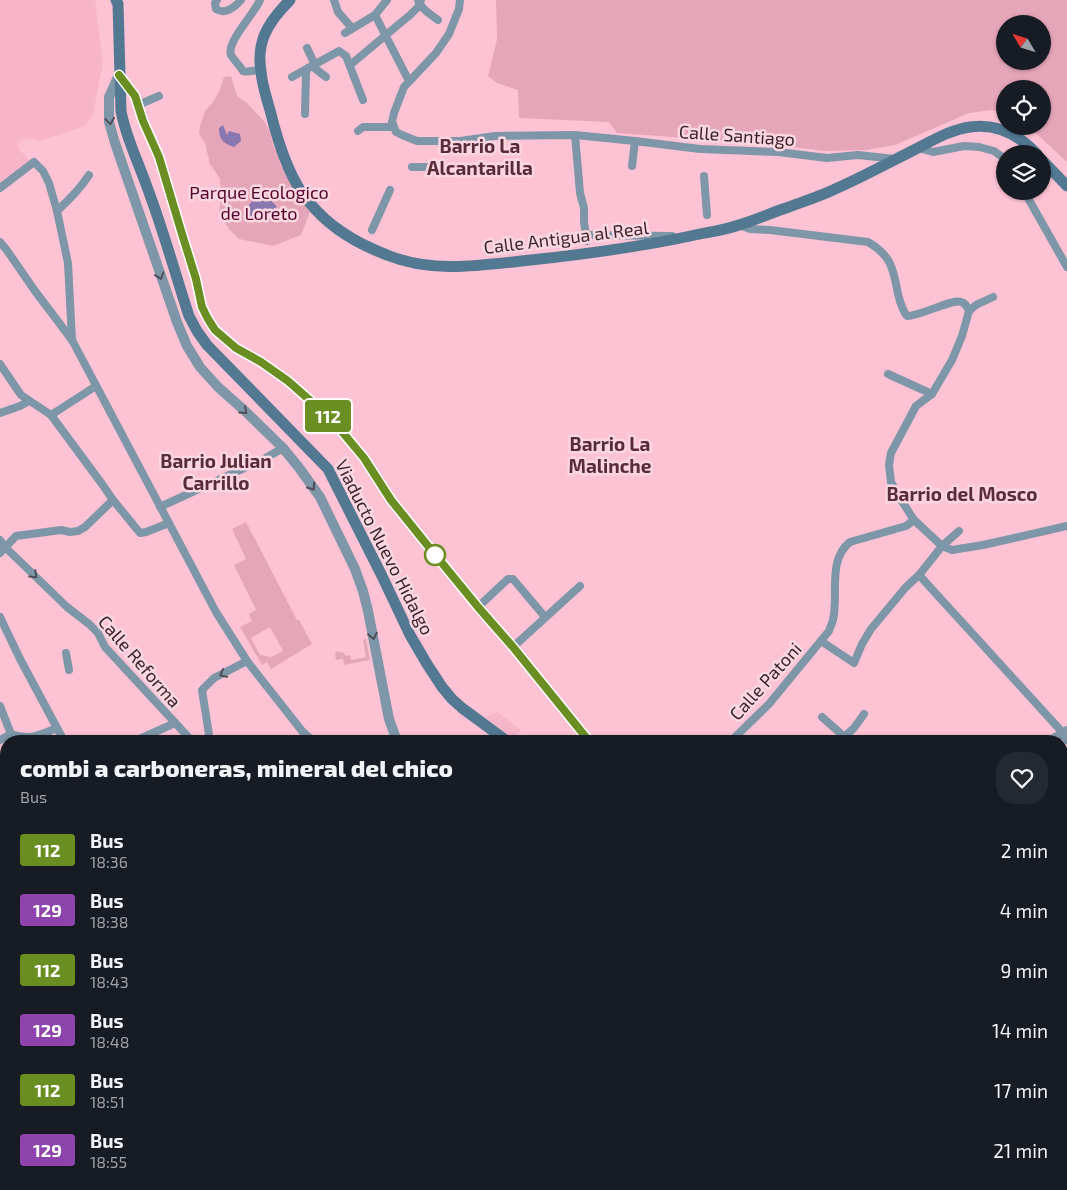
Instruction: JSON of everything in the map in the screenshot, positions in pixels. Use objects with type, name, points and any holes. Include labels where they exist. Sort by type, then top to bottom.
[{"type":"main road","name":"Calle Antigua al Real","points":[[290,0],[274,18],[264,36],[260,56],[260,70],[275,131],[295,182],[301,192],[323,217],[372,249],[410,263],[428,266],[474,266],[582,255],[667,241],[739,225],[833,190],[938,137],[971,126],[984,126],[1008,132],[1027,145]]},
{"type":"main road","name":"Viaducto Nuevo Hidalgo","points":[[119,1],[119,75],[121,111],[124,125],[147,186],[189,316],[197,332],[207,345],[328,469],[410,635],[427,664],[452,699],[499,735]]},
{"type":"main road","points":[[1051,169],[1067,186]]},
{"type":"street","points":[[217,0],[215,3],[216,9],[225,11],[238,4],[241,0]]},
{"type":"street","points":[[260,0],[252,15],[232,42],[230,49],[231,55],[243,71],[260,70]]},
{"type":"street","points":[[334,0],[348,31],[375,15],[387,0]]},
{"type":"street","points":[[358,131],[367,127],[394,127],[392,122],[394,114],[404,87],[436,53],[449,34],[459,9],[460,0]]},
{"type":"street","points":[[350,65],[410,15],[419,1],[428,13],[438,20]]},
{"type":"street","points":[[375,15],[409,81]]},
{"type":"street","points":[[307,48],[312,66],[326,77]]},
{"type":"street","points":[[292,77],[339,51],[346,56],[363,100]]},
{"type":"street","points":[[305,114],[306,73],[312,66]]},
{"type":"street","points":[[395,735],[389,719],[363,591],[355,569],[320,497],[283,448],[218,388],[200,367],[177,322],[109,122],[109,97],[119,75],[135,96],[143,121],[159,157],[196,279],[202,307],[215,330],[236,348],[261,362],[288,381],[330,418],[364,458],[391,500],[584,735]]},
{"type":"street","points":[[138,104],[159,96]]},
{"type":"street","name":"Calle Santiago","points":[[394,127],[396,132],[417,141],[460,141],[495,136],[575,135],[700,150],[778,152],[827,158],[858,155],[896,159]]},
{"type":"street","points":[[575,135],[580,193],[584,208],[587,238],[691,236]]},
{"type":"street","points":[[632,166],[635,141]]},
{"type":"street","points":[[918,148],[933,152],[964,146],[979,147],[996,152]]},
{"type":"street","points":[[0,188],[34,162],[43,171],[50,183],[68,263],[72,340]]},
{"type":"street","points":[[412,166],[438,167]]},
{"type":"street","points":[[57,211],[73,197],[89,175]]},
{"type":"street","points":[[704,176],[707,215]]},
{"type":"street","points":[[372,230],[390,190]]},
{"type":"street","points":[[1029,200],[1067,268]]},
{"type":"street","points":[[739,225],[750,229],[868,242],[879,248],[887,258],[893,270],[900,303],[907,316],[956,301],[961,301],[969,311]]},
{"type":"street","points":[[0,242],[72,340],[216,612],[247,661],[306,735]]},
{"type":"street","points":[[993,297],[976,305],[969,311],[962,336],[952,360],[932,394],[916,406],[891,453],[889,466],[891,482],[914,520],[942,546],[952,550],[1067,526]]},
{"type":"street","points":[[0,364],[21,395],[51,416],[112,500],[140,533],[168,523]]},
{"type":"street","points":[[888,374],[932,394]]},
{"type":"street","points":[[51,416],[96,386]]},
{"type":"street","points":[[0,413],[28,401]]},
{"type":"street","points":[[160,507],[264,459],[283,448]]},
{"type":"street","points":[[3,550],[16,536],[22,534],[61,530],[78,531],[85,527],[112,500]]},
{"type":"street","name":"Calle Patoni","points":[[736,735],[769,704],[828,631],[833,619],[839,555],[845,546],[850,542],[906,526],[914,520]]},
{"type":"street","points":[[821,641],[854,663],[871,628],[942,546],[959,531]]},
{"type":"street","name":"Calle Reforma","points":[[0,540],[3,550],[98,632],[105,647],[186,735]]},
{"type":"street","points":[[918,575],[1066,734]]},
{"type":"street","points":[[478,607],[508,578],[513,579],[545,618]]},
{"type":"street","points":[[513,647],[580,586]]},
{"type":"street","points":[[0,618],[61,735]]},
{"type":"street","points":[[66,653],[69,670]]},
{"type":"street","points":[[209,735],[202,690],[214,678],[247,661]]},
{"type":"street","points":[[0,706],[11,734]]},
{"type":"street","points":[[850,735],[864,714]]},
{"type":"street","points":[[822,717],[842,735]]},
{"type":"street","points":[[148,735],[175,723]]},
{"type":"street","points":[[41,735],[57,728]]},
{"type":"shaded area","points":[[0,0],[95,0],[102,68],[93,114],[85,126],[39,141],[29,138],[20,141],[17,146],[30,162],[0,185]]},
{"type":"shaded area","points":[[223,125],[227,135],[229,131],[240,134],[241,141],[234,147],[224,142],[221,138],[219,128]]},
{"type":"shaded area","points":[[269,198],[277,207],[269,211],[264,208],[260,213],[259,222],[246,217],[243,213],[253,200]]},
{"type":"shaded area","points":[[497,712],[521,730],[517,735],[509,735],[485,717]]},
{"type":"green space","points":[[496,0],[1067,0],[1067,162],[1051,147],[1051,145],[1038,135],[1051,135],[1051,80],[996,80],[996,111],[969,113],[895,145],[867,150],[825,151],[770,144],[617,133],[609,122],[519,118],[518,90],[497,83],[488,76],[497,39]]},
{"type":"green space","name":"Parque Ecologico de Loreto","points":[[231,76],[237,96],[247,103],[264,121],[270,132],[281,166],[292,178],[299,198],[310,212],[301,235],[273,246],[239,239],[229,229],[219,214],[220,179],[210,164],[205,143],[199,134],[205,111],[219,92],[224,77]]},
{"type":"green space","points":[[246,522],[297,620],[299,620],[312,644],[271,669],[267,662],[262,665],[240,627],[252,621],[249,614],[256,610],[234,565],[246,559],[232,529]],"holes":[[[270,627],[283,651],[271,657],[260,655],[251,638]]]},
{"type":"green space","points":[[366,639],[370,660],[344,665],[343,659],[336,660],[335,654],[339,651],[340,653],[343,652],[346,656],[350,655],[351,660],[366,657],[363,640]]},
{"type":"bus line","name":"112","points":[[119,75],[135,96],[143,121],[159,157],[196,279],[202,307],[215,330],[236,348],[261,362],[288,381],[330,418],[364,458],[391,500],[584,735]]},
{"type":"district","name":"Barrio La Alcantarilla","points":[[480,156]]},
{"type":"district","name":"Barrio La Malinche","points":[[610,454]]},
{"type":"district","name":"Barrio Julian Carrillo","points":[[216,471]]},
{"type":"district","name":"Barrio del Mosco","points":[[962,493]]}]
